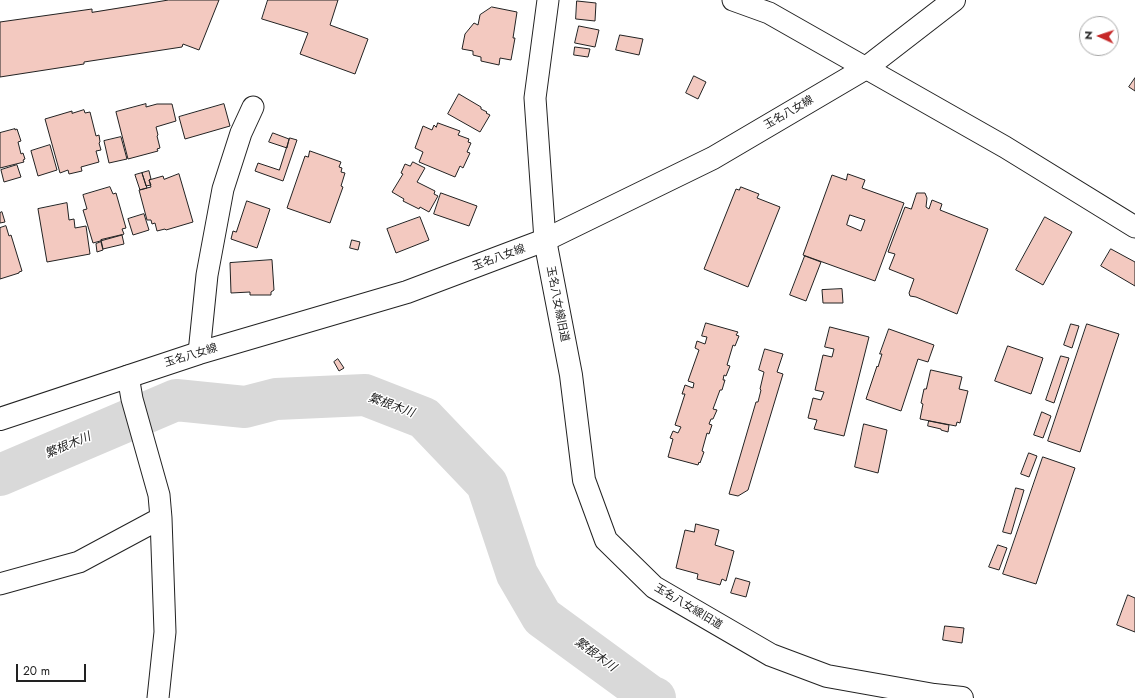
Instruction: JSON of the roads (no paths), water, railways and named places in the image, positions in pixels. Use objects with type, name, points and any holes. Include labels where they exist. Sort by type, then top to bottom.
[{"type":"main road","name":"玉名八女線","points":[[0,419],[199,353],[407,292],[545,240],[713,158],[866,68],[954,0]]},
{"type":"main road","name":"玉名八女線旧道","points":[[545,240],[571,375],[584,480],[606,540],[654,587],[771,655],[827,676],[934,695],[962,698]]},
{"type":"street","points":[[545,240],[535,98],[548,0]]},
{"type":"street","points":[[733,0],[769,13],[1005,147],[1135,227]]},
{"type":"street","points":[[199,353],[207,275],[223,189],[241,133],[253,107]]},
{"type":"street","points":[[128,376],[132,399],[158,496],[161,518],[165,632],[158,698]]},
{"type":"street","points":[[0,584],[78,562],[161,518]]},
{"type":"waterway","name":"繁根木川","points":[[0,475],[176,400],[245,407],[276,399],[365,395],[424,418],[487,484],[517,574],[542,617],[650,696],[655,698]]}]
